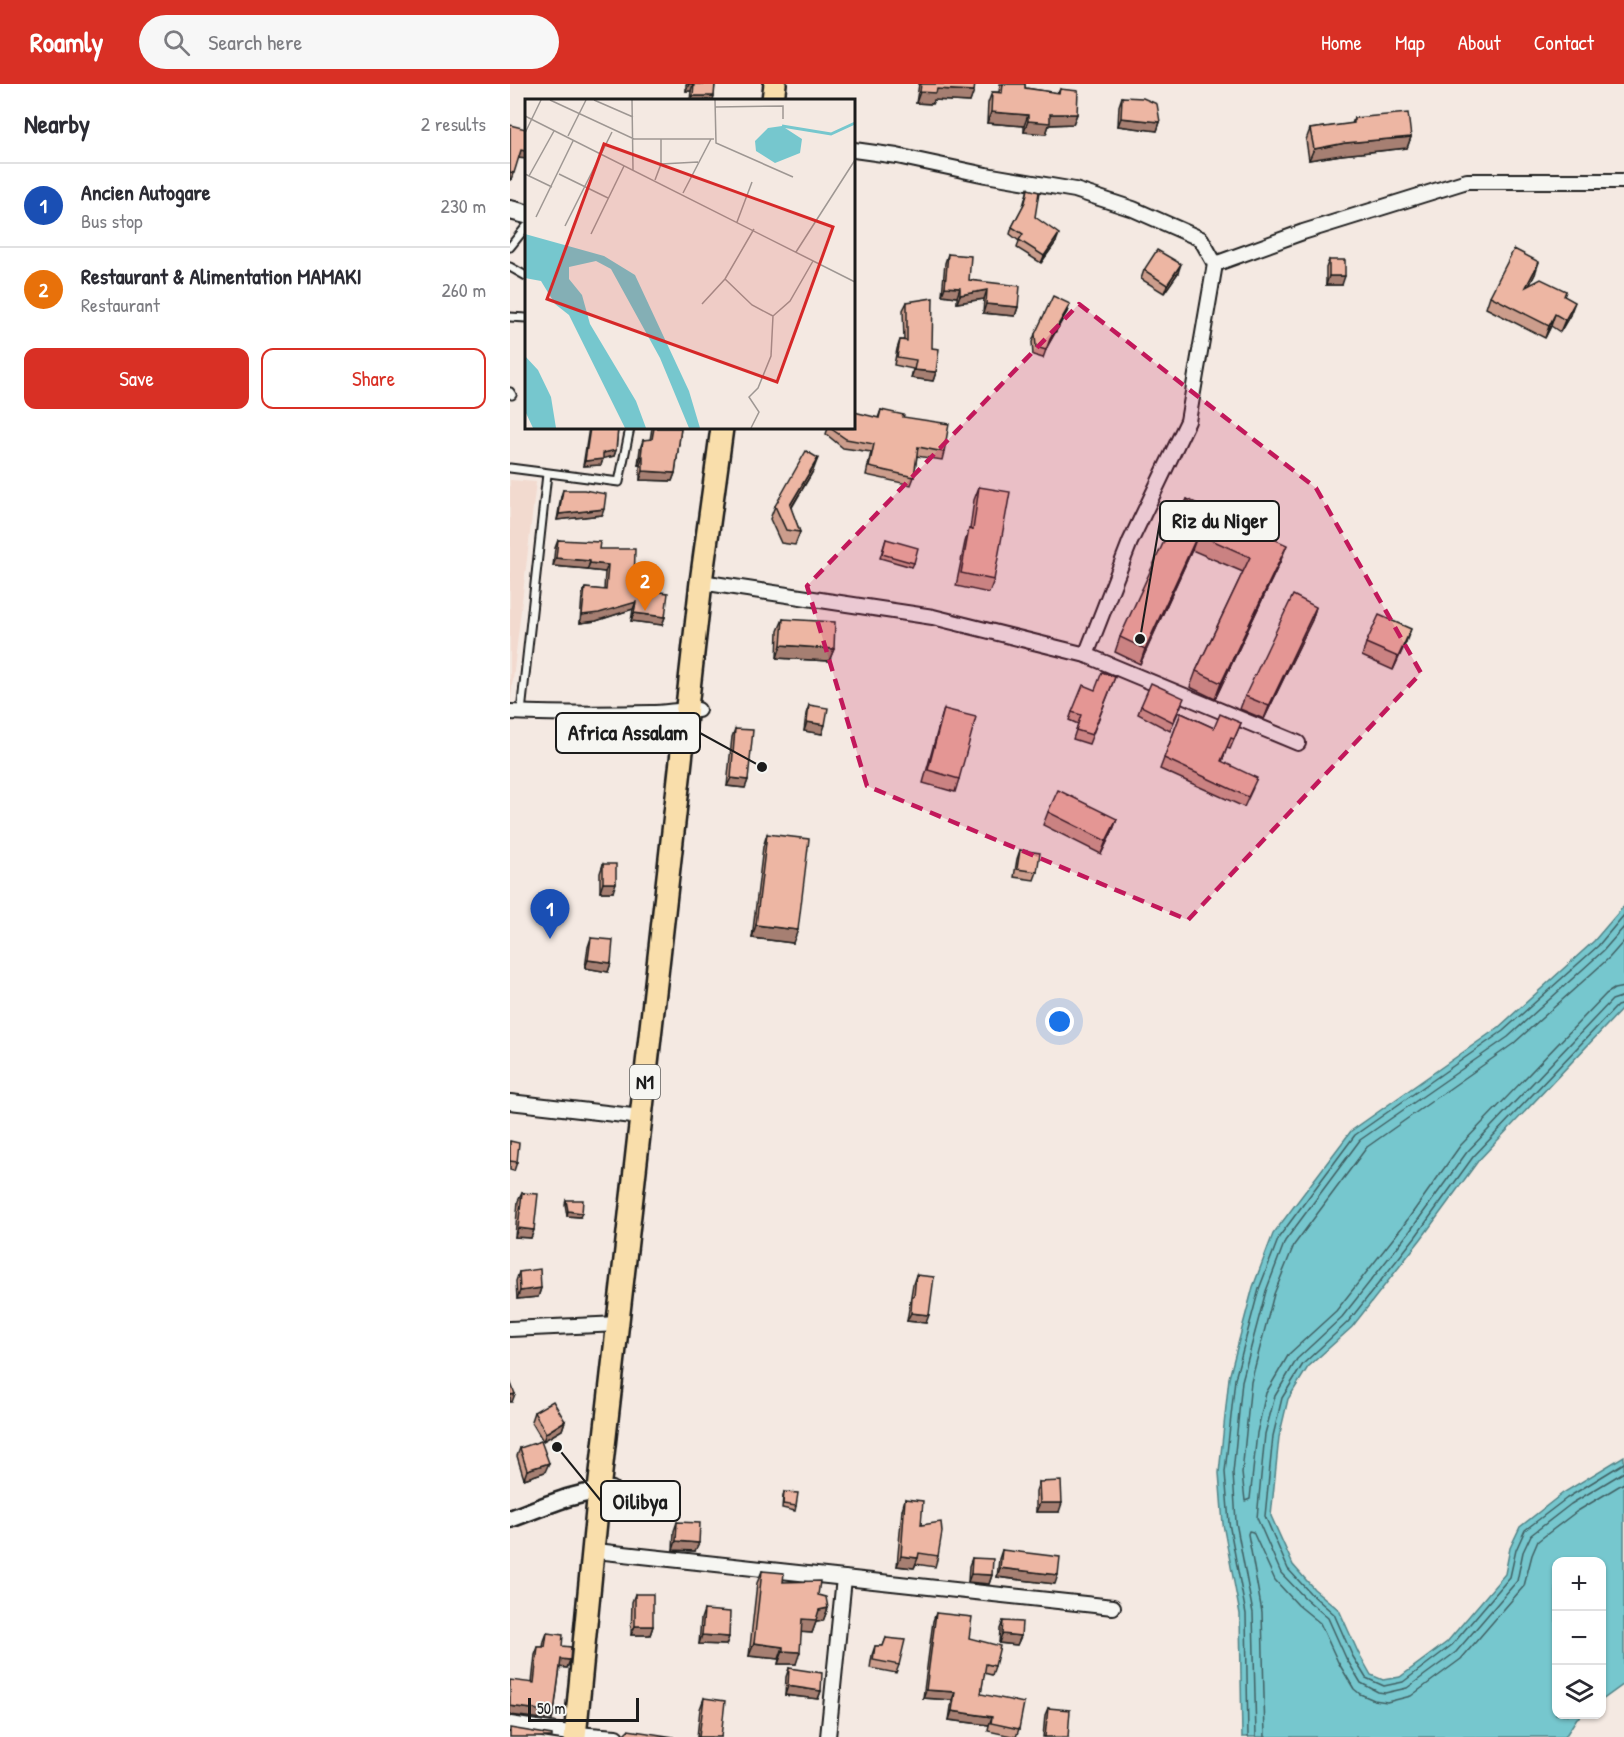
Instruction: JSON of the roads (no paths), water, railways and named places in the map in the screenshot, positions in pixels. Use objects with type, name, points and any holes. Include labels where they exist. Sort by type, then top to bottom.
[{"type":"main road","points":[[761,99],[762,84]]},
{"type":"main road","points":[[773,99],[775,84]]},
{"type":"main road","points":[[510,210],[525,214]]},
{"type":"main road","name":"N1","points":[[581,1736],[605,1552],[605,1490],[693,710],[722,429]]},
{"type":"main road","name":"N1","points":[[707,582],[734,429]]},
{"type":"main road","name":"N1","points":[[581,1736],[619,1324],[641,1117],[693,710]]},
{"type":"street","points":[[855,150],[1075,190],[1133,208],[1201,239],[1215,264],[1188,421],[1130,542],[1086,655]]},
{"type":"street","points":[[1215,264],[1303,232],[1467,181],[1624,181]]},
{"type":"street","points":[[707,582],[933,617],[1086,655],[1298,743]]},
{"type":"street","points":[[516,712],[665,713],[693,710]]},
{"type":"street","points":[[510,1102],[641,1117]]},
{"type":"street","points":[[510,1329],[619,1324]]},
{"type":"street","points":[[510,1520],[576,1495],[605,1490]]},
{"type":"street","points":[[605,1552],[1113,1607]]},
{"type":"street","points":[[828,1737],[844,1578]]},
{"type":"street","points":[[510,1724],[581,1736],[616,1737]]},
{"type":"lane","points":[[510,247],[525,228]]},
{"type":"lane","points":[[510,267],[525,275]]},
{"type":"lane","points":[[510,316],[525,318]]},
{"type":"lane","points":[[510,468],[619,482],[630,429]]},
{"type":"lane","points":[[516,712],[547,474]]},
{"type":"water","points":[[1624,906],[1624,1007],[1478,1161],[1352,1327],[1308,1367],[1288,1399],[1279,1437],[1271,1516],[1293,1565],[1314,1589],[1339,1610],[1371,1675],[1383,1680],[1400,1677],[1447,1642],[1505,1574],[1510,1548],[1520,1527],[1563,1493],[1624,1456],[1624,1684],[1606,1697],[1606,1557],[1552,1557],[1552,1719],[1576,1719],[1565,1737],[1242,1737],[1240,1614],[1223,1524],[1219,1473],[1229,1378],[1253,1287],[1273,1234],[1351,1131],[1499,1027],[1594,941]]},
{"type":"place","name":"Restaurant & Alimentation MAMAKI","points":[[645,611]]},
{"type":"place","name":"Riz du Niger","points":[[1140,639]]},
{"type":"place","name":"Africa Assalam","points":[[762,767]]},
{"type":"place","name":"Ancien Autogare","points":[[550,939]]},
{"type":"place","name":"Oilibya","points":[[557,1447]]}]
